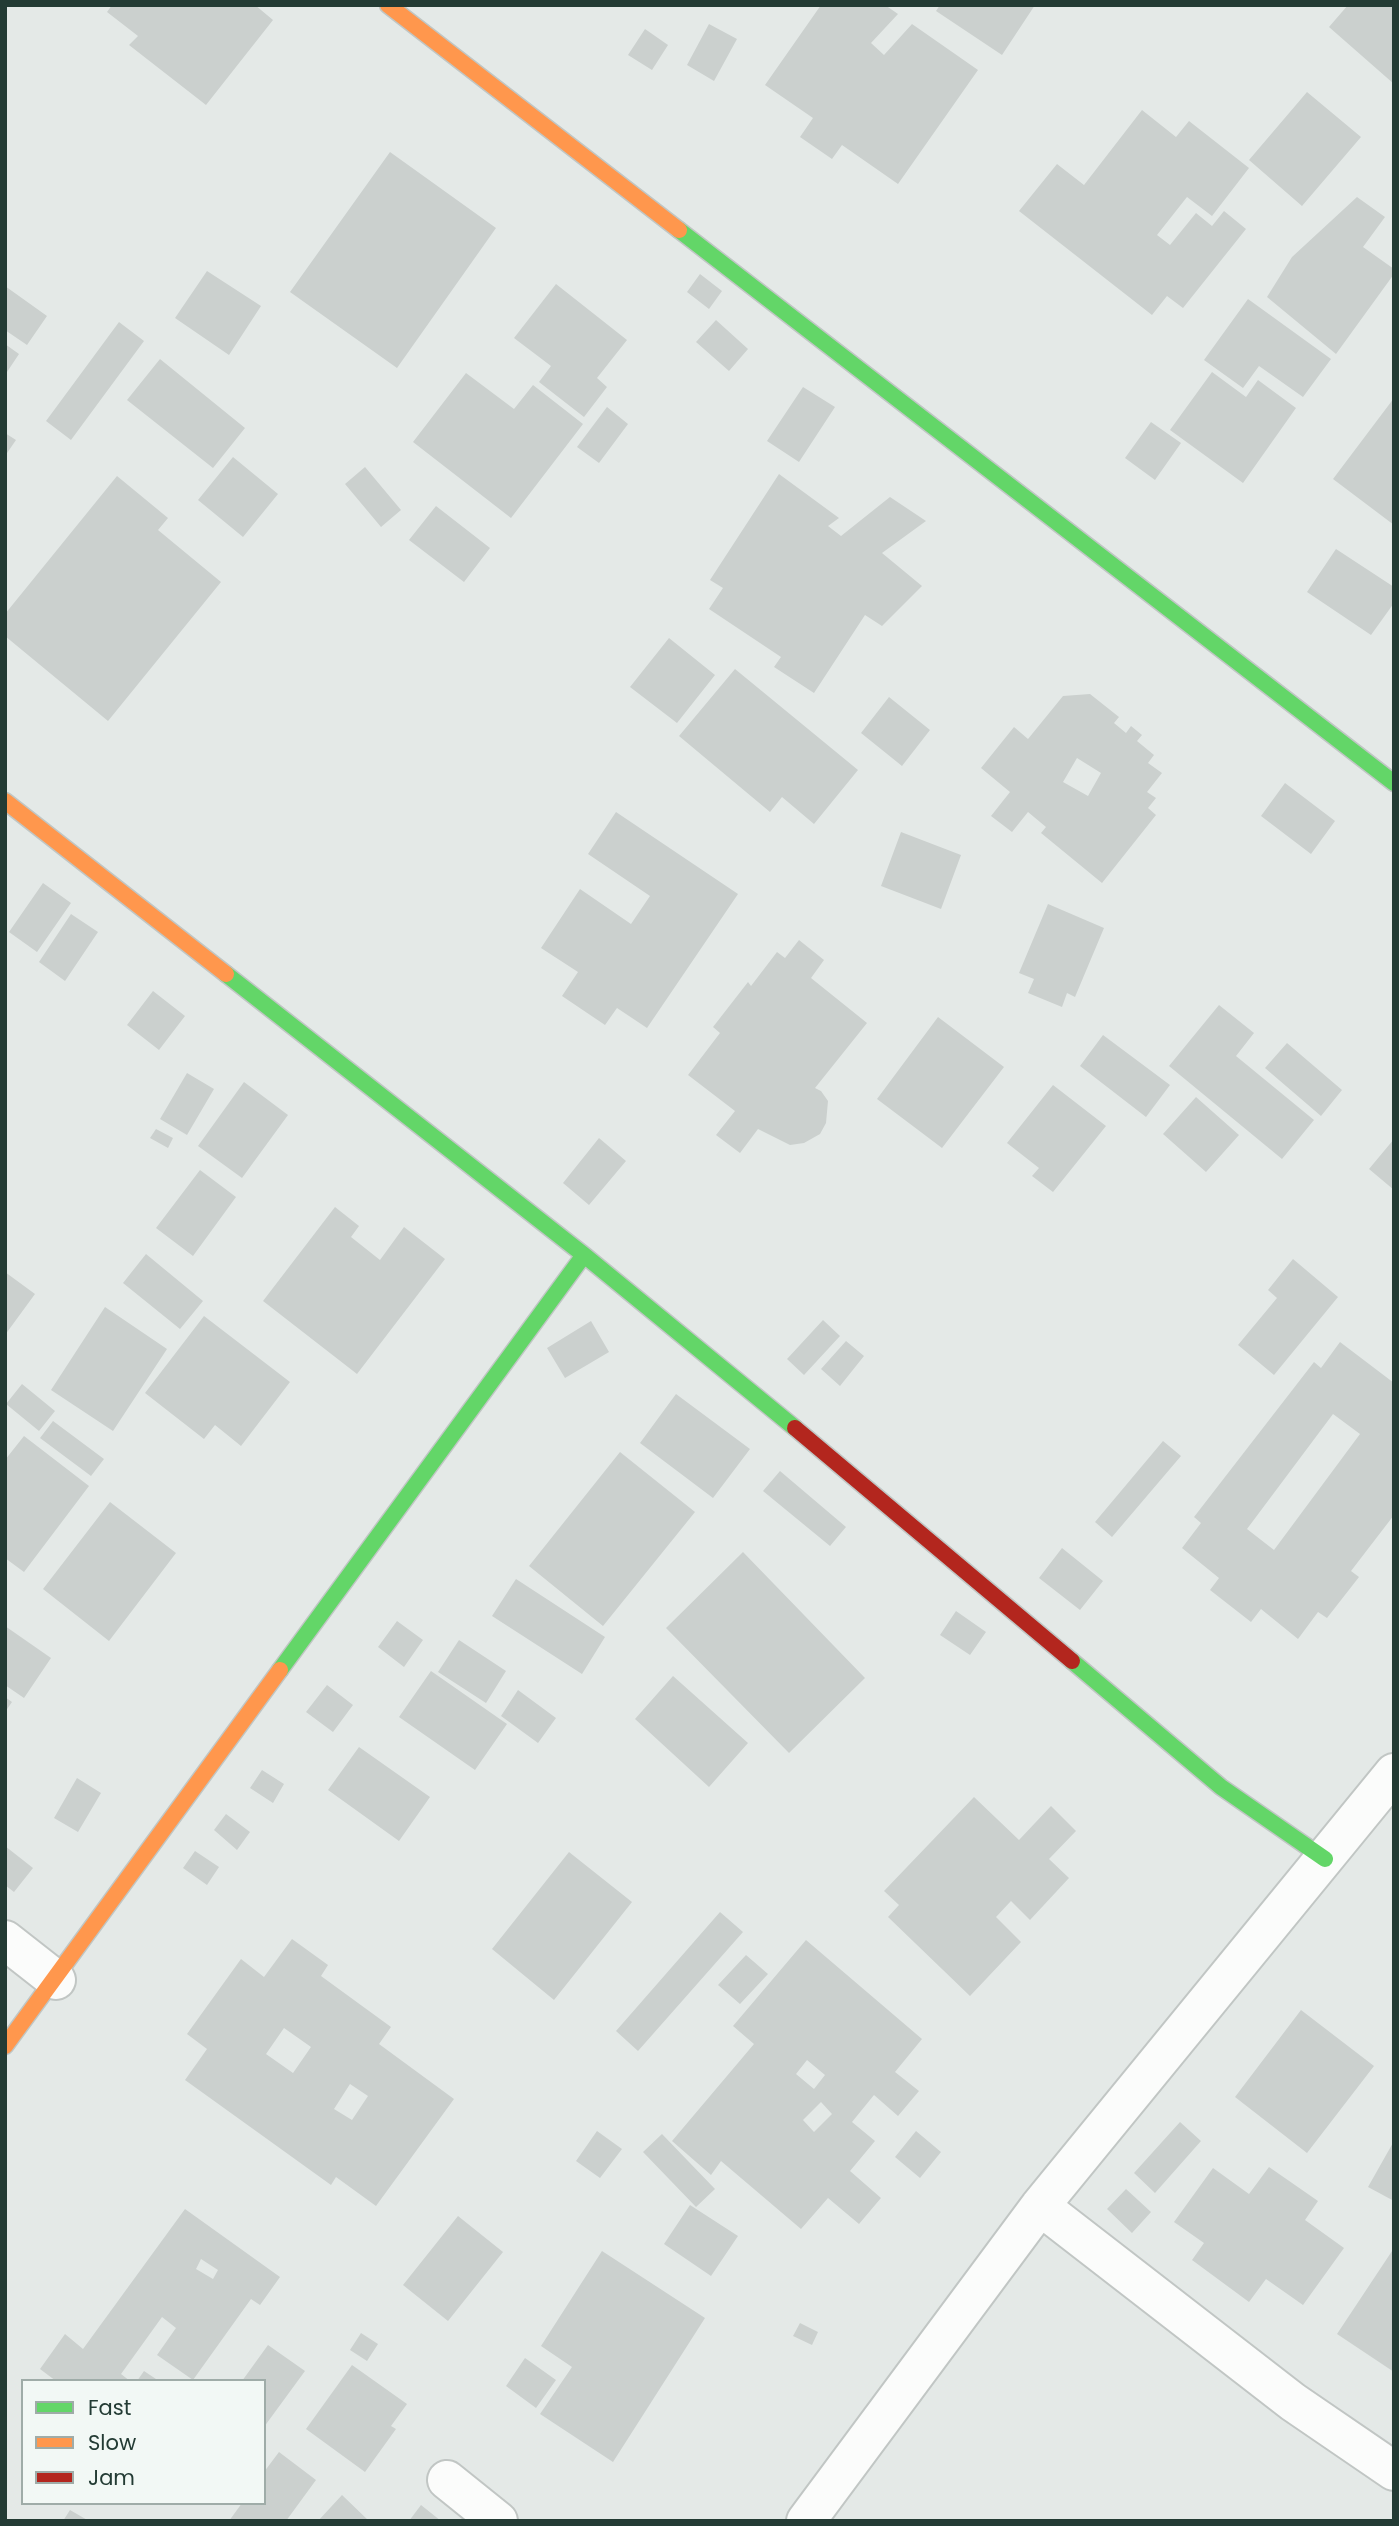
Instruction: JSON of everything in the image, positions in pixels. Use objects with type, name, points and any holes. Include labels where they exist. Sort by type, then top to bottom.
[{"type":"street","points":[[388,5],[1394,783]]},
{"type":"street","points":[[5,801],[584,1255],[878,1496],[1221,1787],[1325,1859]]},
{"type":"street","points":[[5,2046],[56,1980],[584,1255]]},
{"type":"street","points":[[806,2521],[1040,2206],[1394,1773]]},
{"type":"street","points":[[5,1940],[56,1980]]},
{"type":"street","points":[[1040,2206],[1293,2402],[1394,2471]]},
{"type":"street","points":[[447,2480],[498,2521]]},
{"type":"building","points":[[112,5],[255,5],[273,20],[206,105],[129,45],[138,36],[107,12]]},
{"type":"building","points":[[821,5],[885,5],[898,14],[871,43],[884,55],[912,24],[978,70],[898,184],[842,145],[832,159],[800,137],[813,118],[765,85]]},
{"type":"building","points":[[940,5],[1035,5],[1002,55],[936,11]]},
{"type":"building","points":[[1348,5],[1394,5],[1394,84],[1329,27]]},
{"type":"building","points":[[709,24],[737,39],[714,81],[687,65]]},
{"type":"building","points":[[645,29],[668,45],[652,70],[628,55]]},
{"type":"building","points":[[1307,92],[1361,137],[1302,206],[1249,160]]},
{"type":"building","points":[[1142,110],[1176,137],[1189,121],[1249,168],[1212,216],[1187,197],[1157,235],[1170,245],[1196,213],[1212,226],[1224,211],[1246,229],[1183,308],[1167,296],[1152,315],[1019,211],[1057,164],[1084,185]]},
{"type":"building","points":[[390,152],[496,228],[397,368],[290,292]]},
{"type":"building","points":[[1357,197],[1385,217],[1363,247],[1394,269],[1394,274],[1336,354],[1267,297],[1292,257]]},
{"type":"building","points":[[207,271],[261,306],[229,355],[175,318]]},
{"type":"building","points":[[700,274],[722,291],[709,309],[687,292]]},
{"type":"building","points":[[556,284],[627,340],[597,378],[607,387],[584,417],[539,382],[551,366],[514,338]]},
{"type":"building","points":[[5,286],[47,316],[27,345],[5,330]]},
{"type":"building","points":[[1248,299],[1331,359],[1303,397],[1259,366],[1243,388],[1204,360]]},
{"type":"building","points":[[716,320],[748,349],[729,371],[696,342]]},
{"type":"building","points":[[119,322],[144,341],[71,440],[46,421]]},
{"type":"building","points":[[5,344],[19,354],[5,375]]},
{"type":"building","points":[[160,359],[245,428],[213,468],[127,400]]},
{"type":"building","points":[[1212,372],[1246,397],[1258,380],[1296,408],[1243,483],[1170,430]]},
{"type":"building","points":[[466,373],[514,409],[533,385],[583,424],[511,518],[413,442]]},
{"type":"building","points":[[803,387],[835,407],[799,462],[767,441]]},
{"type":"building","points":[[1394,398],[1394,525],[1333,479]]},
{"type":"building","points":[[607,407],[628,424],[599,463],[577,447]]},
{"type":"building","points":[[1151,422],[1181,443],[1155,480],[1125,458]]},
{"type":"building","points":[[5,433],[16,440],[5,456]]},
{"type":"building","points":[[233,457],[278,494],[243,537],[198,500]]},
{"type":"building","points":[[365,467],[401,510],[381,527],[345,484]]},
{"type":"building","points":[[779,474],[839,518],[828,526],[841,536],[890,497],[926,521],[882,553],[922,586],[882,626],[865,615],[814,693],[774,667],[781,657],[709,609],[723,588],[710,580]]},
{"type":"building","points":[[117,476],[168,518],[158,530],[221,582],[108,721],[5,636],[5,614]]},
{"type":"building","points":[[436,506],[490,548],[464,582],[409,540]]},
{"type":"building","points":[[1336,549],[1394,587],[1394,603],[1371,635],[1307,592]]},
{"type":"building","points":[[669,638],[715,675],[677,723],[630,687]]},
{"type":"building","points":[[735,669],[858,770],[814,824],[782,797],[770,812],[679,736]]},
{"type":"building","points":[[1090,694],[1119,717],[1114,723],[1126,733],[1131,726],[1142,735],[1137,741],[1154,755],[1148,763],[1162,773],[1147,792],[1156,798],[1148,808],[1156,815],[1102,883],[1041,833],[1046,827],[1028,812],[1012,832],[991,816],[1010,792],[981,768],[1014,727],[1028,739],[1063,696]],"holes":[[[1077,758],[1101,773],[1088,796],[1063,782]]]},
{"type":"building","points":[[889,697],[930,730],[902,766],[861,733]]},
{"type":"building","points":[[1285,783],[1335,821],[1311,854],[1261,816]]},
{"type":"building","points":[[616,812],[738,894],[647,1028],[617,1008],[605,1025],[562,996],[578,972],[541,948],[580,889],[631,924],[650,896],[588,854]]},
{"type":"building","points":[[901,832],[961,855],[941,909],[881,886]]},
{"type":"building","points":[[43,883],[71,903],[37,952],[9,932]]},
{"type":"building","points":[[1048,904],[1104,928],[1075,997],[1067,993],[1062,1007],[1028,993],[1034,979],[1019,973]]},
{"type":"building","points":[[71,914],[98,932],[65,981],[39,962]]},
{"type":"building","points":[[799,940],[824,960],[811,978],[867,1023],[815,1088],[821,1091],[828,1101],[826,1123],[820,1134],[804,1143],[790,1145],[758,1129],[740,1153],[716,1135],[735,1111],[688,1075],[720,1033],[713,1027],[748,982],[751,986],[777,952],[785,958]]},
{"type":"building","points":[[153,991],[185,1016],[159,1050],[127,1025]]},
{"type":"building","points":[[1219,1005],[1254,1033],[1236,1056],[1314,1120],[1282,1159],[1169,1066]]},
{"type":"building","points":[[938,1017],[1004,1067],[942,1148],[877,1099]]},
{"type":"building","points":[[1103,1035],[1170,1085],[1146,1117],[1080,1066]]},
{"type":"building","points":[[1287,1043],[1342,1090],[1321,1116],[1265,1068]]},
{"type":"building","points":[[187,1073],[214,1089],[187,1135],[160,1119]]},
{"type":"building","points":[[244,1082],[288,1115],[242,1178],[198,1146]]},
{"type":"building","points":[[1053,1085],[1106,1126],[1053,1192],[1032,1176],[1039,1168],[1007,1143]]},
{"type":"building","points":[[1196,1097],[1239,1135],[1206,1172],[1163,1134]]},
{"type":"building","points":[[156,1129],[173,1138],[168,1148],[150,1138]]},
{"type":"building","points":[[599,1138],[626,1161],[589,1205],[563,1183]]},
{"type":"building","points":[[1394,1139],[1394,1190],[1369,1169]]},
{"type":"building","points":[[200,1170],[236,1197],[193,1256],[156,1228]]},
{"type":"building","points":[[335,1207],[359,1226],[351,1237],[380,1260],[404,1227],[445,1259],[357,1374],[263,1301]]},
{"type":"building","points":[[146,1254],[203,1301],[180,1329],[123,1283]]},
{"type":"building","points":[[1293,1259],[1338,1297],[1274,1375],[1238,1345],[1277,1298],[1268,1290]]},
{"type":"building","points":[[5,1272],[35,1294],[5,1335]]},
{"type":"building","points":[[105,1307],[167,1349],[113,1431],[51,1390]]},
{"type":"building","points":[[204,1316],[290,1382],[241,1446],[215,1425],[204,1439],[145,1393]]},
{"type":"building","points":[[823,1320],[840,1336],[804,1375],[787,1359]]},
{"type":"building","points":[[591,1321],[609,1352],[565,1378],[547,1348]]},
{"type":"building","points":[[846,1341],[864,1356],[840,1386],[821,1369]]},
{"type":"building","points":[[1340,1342],[1394,1383],[1394,1515],[1351,1571],[1359,1577],[1327,1618],[1318,1612],[1298,1639],[1261,1609],[1251,1622],[1210,1590],[1219,1578],[1182,1548],[1201,1523],[1194,1517],[1314,1362],[1321,1368]],"holes":[[[1333,1414],[1360,1434],[1274,1550],[1247,1529]]]},
{"type":"building","points":[[22,1384],[55,1411],[39,1431],[6,1404]]},
{"type":"building","points":[[676,1394],[750,1449],[713,1498],[640,1443]]},
{"type":"building","points":[[53,1421],[104,1459],[91,1476],[40,1438]]},
{"type":"building","points":[[24,1436],[89,1486],[24,1572],[5,1558],[5,1460]]},
{"type":"building","points":[[1163,1441],[1181,1456],[1112,1537],[1095,1522]]},
{"type":"building","points":[[620,1452],[695,1512],[603,1626],[529,1566]]},
{"type":"building","points":[[780,1471],[846,1527],[830,1546],[763,1491]]},
{"type":"building","points":[[110,1502],[176,1553],[109,1641],[43,1589]]},
{"type":"building","points":[[1062,1548],[1103,1581],[1080,1610],[1039,1578]]},
{"type":"building","points":[[743,1552],[865,1678],[789,1753],[666,1628]]},
{"type":"building","points":[[516,1579],[605,1637],[582,1674],[492,1616]]},
{"type":"building","points":[[956,1611],[986,1632],[970,1655],[940,1635]]},
{"type":"building","points":[[397,1621],[423,1640],[404,1667],[378,1647]]},
{"type":"building","points":[[5,1626],[51,1658],[24,1698],[5,1685]]},
{"type":"building","points":[[459,1640],[506,1671],[486,1703],[438,1672]]},
{"type":"building","points":[[431,1671],[507,1724],[475,1770],[399,1717]]},
{"type":"building","points":[[673,1676],[748,1743],[709,1787],[635,1719]]},
{"type":"building","points":[[327,1685],[353,1705],[333,1732],[306,1712]]},
{"type":"building","points":[[518,1690],[556,1718],[538,1743],[501,1716]]},
{"type":"building","points":[[5,1697],[12,1702],[5,1712]]},
{"type":"building","points":[[359,1747],[430,1797],[399,1841],[328,1790]]},
{"type":"building","points":[[262,1770],[284,1784],[273,1803],[250,1788]]},
{"type":"building","points":[[77,1778],[101,1793],[78,1832],[54,1818]]},
{"type":"building","points":[[974,1797],[1019,1840],[1051,1806],[1076,1831],[1049,1859],[1069,1878],[1030,1920],[1011,1901],[996,1917],[1021,1942],[970,1996],[888,1917],[899,1905],[884,1891]]},
{"type":"building","points":[[226,1814],[250,1832],[237,1850],[214,1830]]},
{"type":"building","points":[[5,1846],[33,1868],[14,1892],[5,1885]]},
{"type":"building","points":[[195,1851],[219,1867],[207,1885],[183,1868]]},
{"type":"building","points":[[569,1852],[632,1902],[554,2000],[492,1949]]},
{"type":"building","points":[[720,1912],[743,1932],[638,2051],[616,2031]]},
{"type":"building","points":[[292,1939],[328,1965],[321,1976],[391,2027],[379,2044],[454,2099],[376,2206],[336,2177],[331,2185],[185,2080],[207,2049],[187,2034],[241,1959],[264,1977]],"holes":[[[284,2028],[311,2047],[293,2073],[266,2054]],[[350,2084],[368,2096],[352,2120],[334,2109]]]},
{"type":"building","points":[[806,1940],[922,2039],[895,2072],[919,2091],[898,2116],[874,2095],[852,2122],[875,2141],[850,2171],[881,2198],[859,2224],[828,2198],[801,2229],[721,2161],[711,2175],[672,2141],[754,2044],[733,2026]],"holes":[[[807,2060],[825,2075],[814,2089],[796,2074]],[[821,2102],[832,2114],[814,2132],[803,2120]]]},
{"type":"building","points":[[746,1955],[768,1974],[740,2004],[718,1985]]},
{"type":"building","points":[[1301,2010],[1374,2066],[1307,2153],[1235,2097]]},
{"type":"building","points":[[1180,2122],[1201,2141],[1155,2193],[1134,2173]]},
{"type":"building","points":[[597,2131],[622,2149],[600,2178],[576,2161]]},
{"type":"building","points":[[916,2131],[941,2152],[920,2178],[895,2157]]},
{"type":"building","points":[[662,2134],[715,2189],[696,2207],[643,2152]]},
{"type":"building","points":[[1394,2141],[1394,2201],[1368,2187]]},
{"type":"building","points":[[1269,2167],[1318,2201],[1305,2220],[1344,2248],[1303,2305],[1266,2279],[1249,2302],[1192,2260],[1204,2243],[1174,2222],[1213,2168],[1249,2194]]},
{"type":"building","points":[[1126,2189],[1151,2212],[1132,2233],[1107,2209]]},
{"type":"building","points":[[690,2205],[738,2236],[711,2276],[664,2244]]},
{"type":"building","points":[[185,2209],[280,2277],[260,2305],[251,2299],[194,2379],[157,2355],[176,2328],[162,2317],[121,2374],[127,2379],[53,2379],[40,2369],[65,2334],[83,2349]],"holes":[[[201,2259],[218,2270],[213,2279],[196,2269]]]},
{"type":"building","points":[[458,2216],[503,2252],[448,2321],[403,2285]]},
{"type":"building","points":[[1394,2248],[1394,2372],[1337,2334]]},
{"type":"building","points":[[602,2251],[705,2318],[613,2462],[540,2414],[572,2367],[541,2346]]},
{"type":"building","points":[[800,2323],[818,2332],[812,2345],[793,2336]]},
{"type":"building","points":[[361,2333],[378,2344],[367,2361],[350,2350]]},
{"type":"building","points":[[268,2345],[305,2371],[266,2424],[266,2379],[243,2379]]},
{"type":"building","points":[[525,2358],[556,2380],[536,2408],[506,2386]]},
{"type":"building","points":[[352,2365],[407,2404],[391,2426],[396,2429],[365,2472],[306,2429]]},
{"type":"building","points":[[144,2371],[156,2379],[138,2379]]},
{"type":"building","points":[[279,2452],[316,2480],[286,2521],[229,2521],[241,2505],[266,2505],[266,2469]]},
{"type":"building","points":[[342,2495],[369,2521],[318,2521]]},
{"type":"building","points":[[421,2505],[441,2521],[409,2521]]},
{"type":"building","points":[[70,2510],[89,2521],[63,2521]]},
{"type":"traffic: fast","points":[[679,230],[1394,783]]},
{"type":"traffic: fast","points":[[226,974],[584,1255],[795,1428]]},
{"type":"traffic: fast","points":[[280,1670],[584,1255]]},
{"type":"traffic: fast","points":[[1072,1661],[1221,1787],[1325,1859]]},
{"type":"traffic: slow","points":[[388,5],[679,230]]},
{"type":"traffic: slow","points":[[5,801],[226,974]]},
{"type":"traffic: slow","points":[[5,2046],[280,1670]]},
{"type":"traffic: jam","points":[[795,1428],[1072,1661]]}]
